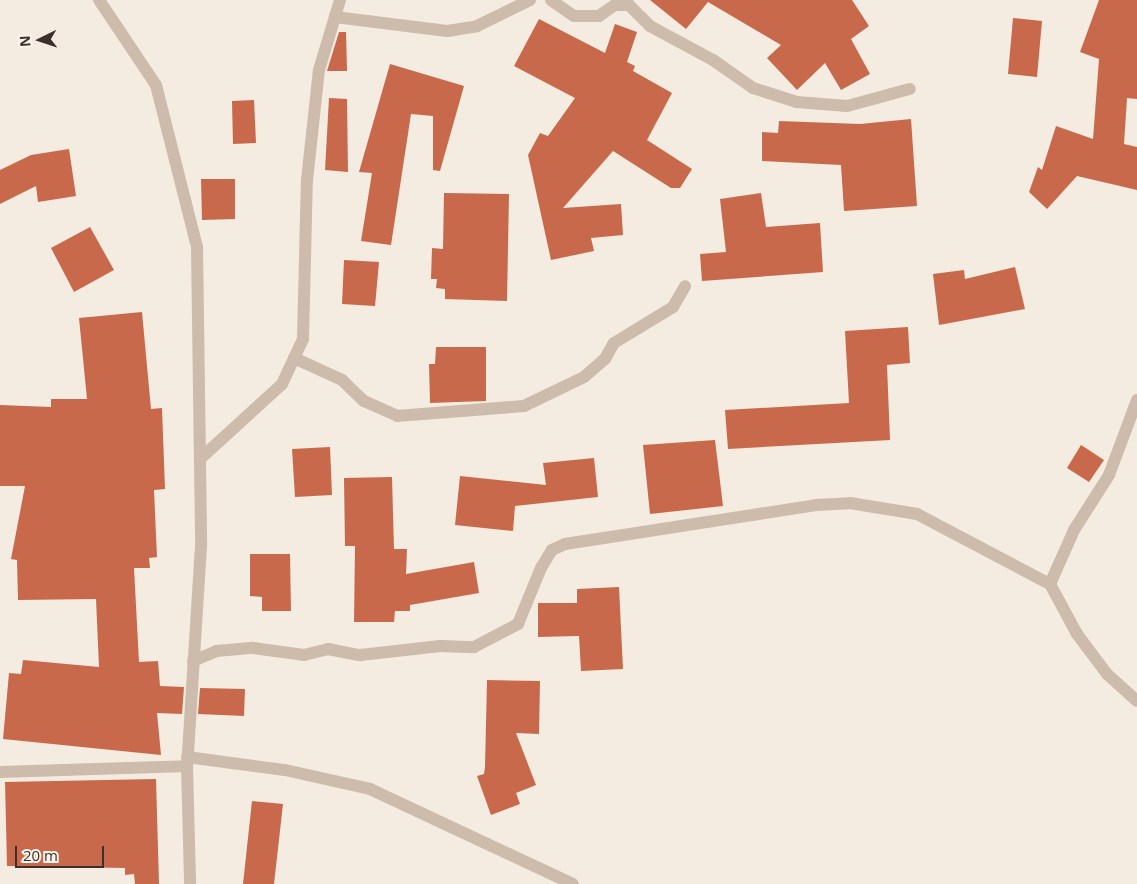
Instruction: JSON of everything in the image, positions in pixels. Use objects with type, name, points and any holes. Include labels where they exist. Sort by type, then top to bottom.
[{"type":"street","points":[[99,0],[156,85],[196,247],[201,546],[187,761],[190,884]]},
{"type":"street","points":[[201,458],[282,384],[303,338],[307,180],[319,70],[335,17],[336,0]]},
{"type":"street","points":[[335,17],[446,31],[477,26],[530,0]]},
{"type":"street","points":[[550,0],[574,16],[599,16],[615,6],[629,6],[650,26],[713,60],[752,88],[797,102],[847,106],[910,89]]},
{"type":"street","points":[[294,358],[342,380],[364,401],[397,416],[524,406],[584,377],[605,359],[614,343],[673,307],[685,286]]},
{"type":"street","points":[[1050,584],[1074,530],[1109,475],[1137,400]]},
{"type":"street","points":[[193,661],[216,651],[253,648],[304,654],[328,649],[360,655],[415,648],[474,647],[518,624],[541,568],[552,550],[564,544],[816,505],[850,503],[917,514],[1050,584],[1077,634],[1107,674],[1137,700]]},
{"type":"street","points":[[0,772],[187,761],[285,770],[370,789],[573,884]]},
{"type":"building","points":[[650,0],[852,0],[869,26],[851,39],[870,74],[841,90],[825,63],[797,90],[767,58],[781,45],[708,2],[686,29]]},
{"type":"building","points":[[1099,0],[1137,0],[1137,99],[1127,98],[1124,144],[1137,147],[1137,190],[1077,176],[1047,209],[1029,192],[1038,167],[1042,170],[1056,126],[1093,139],[1099,59],[1080,52]]},
{"type":"building","points":[[1013,18],[1042,21],[1037,77],[1008,74]]},
{"type":"building","points":[[539,19],[605,53],[615,24],[637,32],[627,62],[635,66],[633,71],[672,93],[647,140],[692,169],[680,188],[671,188],[613,151],[563,208],[621,204],[623,235],[591,238],[594,251],[551,260],[528,155],[540,133],[548,136],[575,98],[514,66]]},
{"type":"building","points":[[339,32],[346,32],[347,71],[327,71]]},
{"type":"building","points":[[390,64],[464,86],[440,171],[433,170],[433,116],[411,114],[391,245],[361,241],[372,173],[359,172]]},
{"type":"building","points":[[329,98],[347,99],[348,172],[325,170]]},
{"type":"building","points":[[254,100],[256,143],[233,144],[232,101]]},
{"type":"building","points":[[911,119],[917,206],[844,211],[841,165],[762,161],[762,132],[778,133],[779,121],[860,124]]},
{"type":"building","points":[[69,149],[76,196],[38,202],[36,186],[0,204],[0,170],[31,155]]},
{"type":"building","points":[[201,179],[235,179],[235,219],[202,220]]},
{"type":"building","points":[[444,193],[509,194],[507,301],[445,299],[445,289],[436,288],[437,279],[431,279],[432,248],[443,249]]},
{"type":"building","points":[[761,193],[766,227],[820,223],[823,272],[702,281],[700,254],[726,252],[720,199]]},
{"type":"building","points":[[90,227],[114,270],[74,292],[51,248]]},
{"type":"building","points":[[344,260],[379,262],[375,306],[342,304]]},
{"type":"building","points":[[1015,267],[1025,309],[939,325],[933,274],[964,270],[965,279]]},
{"type":"building","points":[[142,312],[151,409],[162,408],[165,489],[154,490],[157,557],[149,558],[150,568],[134,568],[139,662],[158,661],[160,686],[184,687],[182,714],[157,713],[161,755],[3,739],[9,673],[21,674],[23,660],[99,667],[96,599],[18,600],[17,560],[11,559],[25,486],[0,486],[0,405],[51,407],[51,399],[87,399],[79,318]]},
{"type":"building","points":[[908,327],[910,363],[887,365],[890,440],[728,449],[725,410],[849,403],[845,331]]},
{"type":"building","points":[[436,347],[486,347],[486,401],[430,403],[429,364],[435,364]]},
{"type":"building","points":[[715,440],[723,506],[650,514],[643,445]]},
{"type":"building","points":[[1081,445],[1104,460],[1089,482],[1067,468]]},
{"type":"building","points":[[330,447],[332,495],[295,497],[292,449]]},
{"type":"building","points":[[594,458],[598,497],[515,506],[513,531],[455,525],[460,476],[546,485],[543,463]]},
{"type":"building","points":[[392,477],[394,549],[407,549],[406,574],[474,562],[479,593],[410,605],[410,611],[395,611],[394,622],[354,622],[355,546],[345,546],[344,478]]},
{"type":"building","points":[[250,554],[290,554],[291,611],[262,611],[262,597],[250,596]]},
{"type":"building","points":[[619,587],[623,669],[581,671],[579,636],[538,637],[538,603],[577,603],[577,589]]},
{"type":"building","points":[[487,680],[540,681],[539,734],[516,733],[536,785],[516,793],[520,804],[491,815],[477,776],[484,774],[485,767]]},
{"type":"building","points":[[200,688],[245,689],[244,716],[198,714]]},
{"type":"building","points":[[156,779],[159,884],[135,884],[134,874],[125,875],[125,868],[7,866],[5,782]]},
{"type":"building","points":[[252,801],[283,804],[274,884],[243,884]]}]
